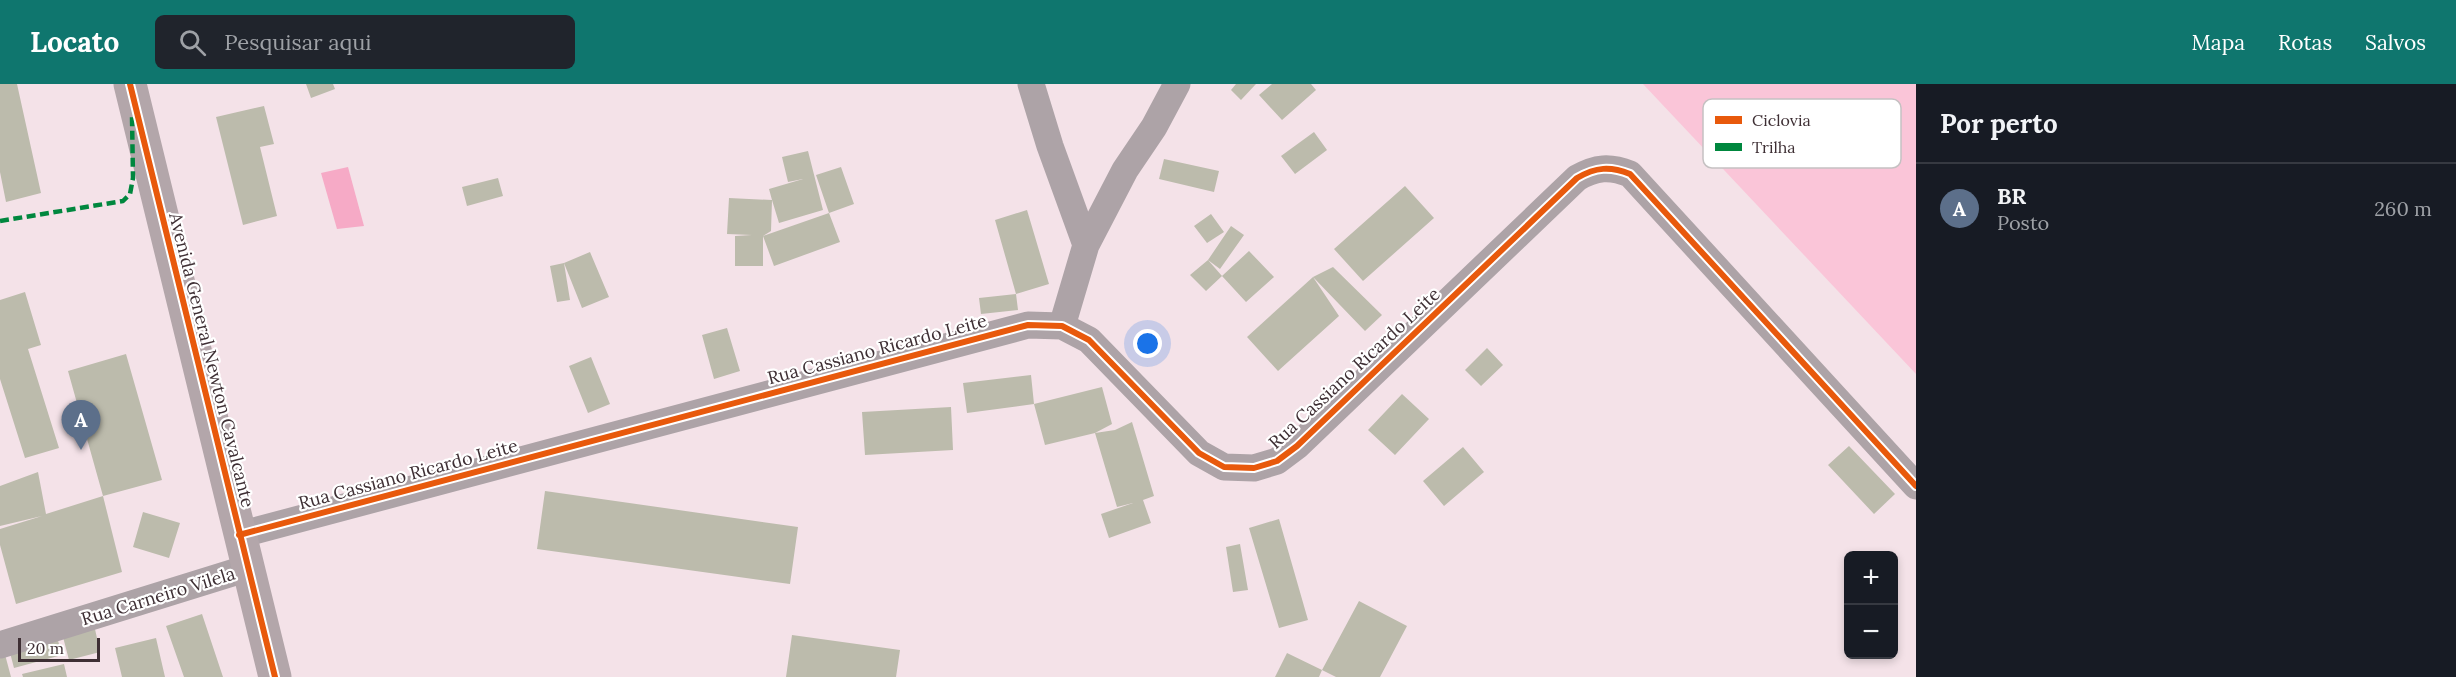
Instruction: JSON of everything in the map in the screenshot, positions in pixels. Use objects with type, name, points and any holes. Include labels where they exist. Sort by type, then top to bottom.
[{"type":"main road","name":"Avenida General Newton Cavalcante","points":[[130,84],[275,677]]},
{"type":"street","points":[[1031,84],[1050,146],[1086,245]]},
{"type":"street","points":[[1062,326],[1086,245],[1125,170],[1154,127],[1177,84]]},
{"type":"street","name":"Rua Cassiano Ricardo Leite","points":[[239,535],[1028,325],[1062,326],[1089,340],[1199,453],[1224,466],[1254,468],[1277,461],[1297,446],[1577,178],[1589,171],[1602,168],[1616,169],[1630,174],[1916,486]]},
{"type":"street","name":"Rua Carneiro Vilela","points":[[0,645],[248,568]]},
{"type":"shaded area","points":[[1643,84],[1916,84],[1916,374],[1722,168],[1901,168],[1901,99],[1703,99],[1703,148]]},
{"type":"shaded area","points":[[348,167],[364,226],[337,229],[321,173]]},
{"type":"building","points":[[0,84],[17,84],[41,193],[6,202],[0,172]]},
{"type":"building","points":[[306,84],[333,84],[335,89],[311,98]]},
{"type":"building","points":[[1236,84],[1256,84],[1241,100],[1231,90]]},
{"type":"building","points":[[1272,84],[1311,84],[1316,90],[1282,120],[1259,95]]},
{"type":"building","points":[[264,106],[274,144],[260,147],[277,216],[243,225],[216,117]]},
{"type":"building","points":[[1314,132],[1327,150],[1295,174],[1281,156]]},
{"type":"building","points":[[808,151],[823,210],[779,223],[769,189],[803,179],[788,182],[782,157]]},
{"type":"building","points":[[1164,159],[1219,171],[1214,192],[1159,179]]},
{"type":"building","points":[[841,167],[854,204],[829,213],[816,175]]},
{"type":"building","points":[[498,178],[503,196],[467,206],[462,187]]},
{"type":"building","points":[[1405,186],[1434,218],[1363,281],[1334,249]]},
{"type":"building","points":[[729,198],[772,200],[771,231],[763,236],[763,266],[735,266],[735,236],[752,235],[727,234]]},
{"type":"building","points":[[1027,210],[1049,284],[1016,294],[995,220]]},
{"type":"building","points":[[829,213],[840,242],[774,266],[763,236]]},
{"type":"building","points":[[1211,214],[1224,232],[1207,243],[1194,226]]},
{"type":"building","points":[[1231,226],[1244,235],[1220,269],[1208,260]]},
{"type":"building","points":[[1249,251],[1274,277],[1246,302],[1222,276]]},
{"type":"building","points":[[590,252],[609,297],[582,308],[564,263]]},
{"type":"building","points":[[1208,260],[1222,276],[1206,291],[1190,275]]},
{"type":"building","points":[[564,263],[570,300],[557,302],[550,266]]},
{"type":"building","points":[[1333,267],[1382,315],[1365,331],[1313,277]]},
{"type":"building","points":[[1313,277],[1339,316],[1278,371],[1247,337]]},
{"type":"building","points":[[25,292],[41,345],[28,349],[59,448],[25,458],[0,379],[0,300]]},
{"type":"building","points":[[1016,294],[1018,310],[981,314],[979,298]]},
{"type":"building","points":[[727,328],[740,371],[714,379],[702,335]]},
{"type":"building","points":[[1487,348],[1503,365],[1481,386],[1465,370]]},
{"type":"building","points":[[126,354],[162,480],[103,496],[68,371]]},
{"type":"building","points":[[591,357],[610,404],[588,413],[569,366]]},
{"type":"building","points":[[1031,375],[1034,404],[967,413],[963,383]]},
{"type":"building","points":[[1102,387],[1112,424],[1095,433],[1045,445],[1034,404]]},
{"type":"building","points":[[1402,394],[1429,419],[1395,455],[1368,430]]},
{"type":"building","points":[[951,407],[953,450],[865,455],[862,412]]},
{"type":"building","points":[[1132,422],[1154,496],[1143,500],[1151,523],[1109,538],[1101,514],[1133,503],[1117,507],[1095,433],[1115,430]]},
{"type":"building","points":[[1849,446],[1895,494],[1874,514],[1828,465]]},
{"type":"building","points":[[1463,447],[1484,472],[1444,506],[1423,481]]},
{"type":"building","points":[[38,472],[46,514],[103,496],[122,572],[16,604],[0,545],[0,529],[42,516],[0,526],[0,486]]},
{"type":"building","points":[[545,491],[798,527],[790,584],[537,549]]},
{"type":"building","points":[[143,512],[180,523],[169,558],[133,547]]},
{"type":"building","points":[[1279,519],[1308,620],[1279,628],[1249,528]]},
{"type":"building","points":[[1240,544],[1248,590],[1233,592],[1226,547]]},
{"type":"building","points":[[1359,601],[1407,626],[1380,677],[1336,677],[1322,670]]},
{"type":"building","points":[[202,614],[223,677],[184,677],[166,626]]},
{"type":"building","points":[[95,629],[100,652],[69,660],[63,637]]},
{"type":"building","points":[[792,635],[900,650],[896,677],[786,677]]},
{"type":"building","points":[[57,637],[62,655],[14,668],[9,649]]},
{"type":"building","points":[[156,638],[165,677],[122,677],[115,648]]},
{"type":"building","points":[[3,647],[11,677],[0,677],[0,649]]},
{"type":"building","points":[[1287,653],[1322,670],[1319,677],[1275,677]]},
{"type":"building","points":[[64,664],[67,677],[23,677],[22,674]]},
{"type":"marked path","points":[[0,221],[123,201],[130,194],[133,178],[132,116]]},
{"type":"cycle path","points":[[130,84],[275,677]]},
{"type":"cycle path","points":[[239,535],[1028,325],[1062,326],[1089,340],[1199,453],[1224,467],[1254,468],[1277,461],[1297,446],[1577,178],[1603,169],[1630,174],[1916,486]]},
{"type":"place","name":"BR","points":[[81,450]]}]
